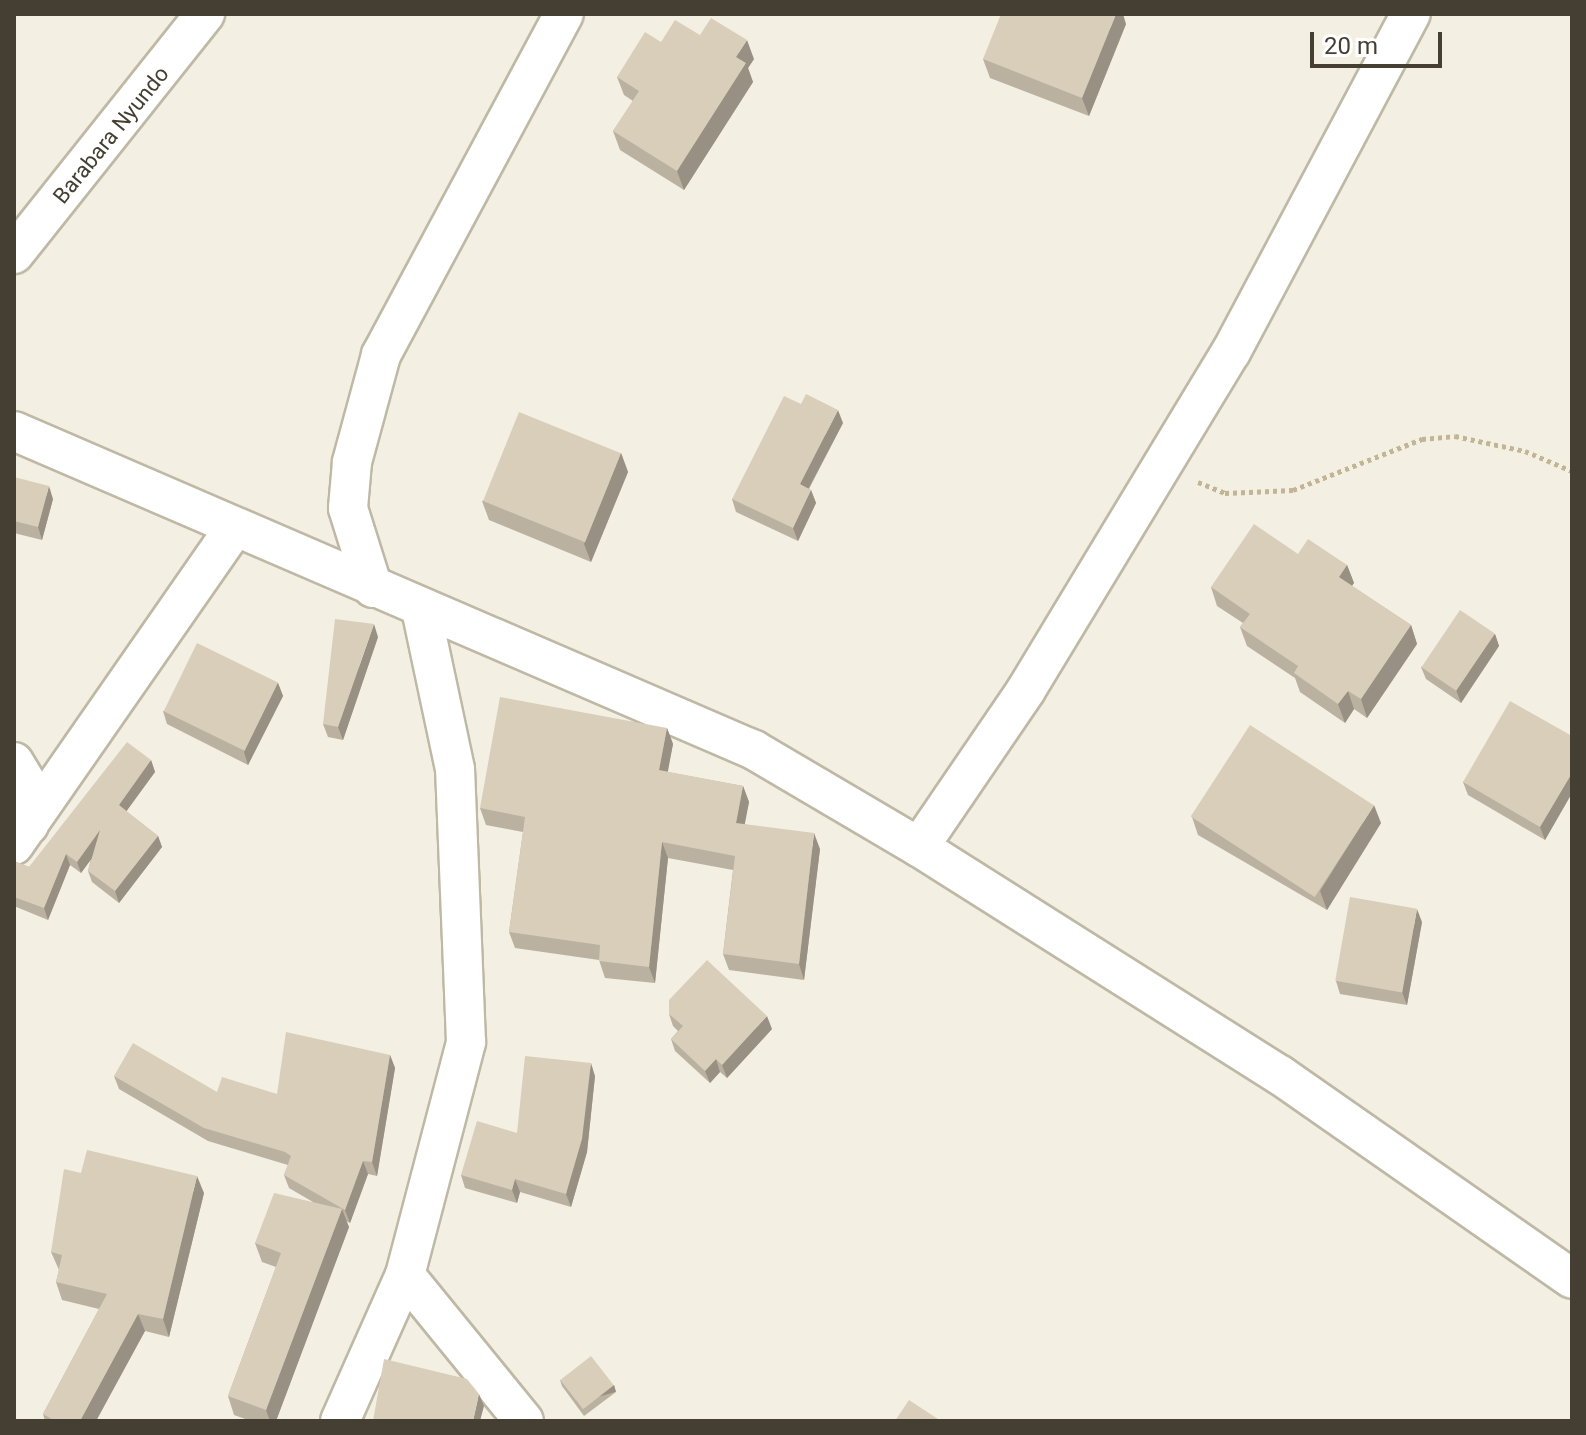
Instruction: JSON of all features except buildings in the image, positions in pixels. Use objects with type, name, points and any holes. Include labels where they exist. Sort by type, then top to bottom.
[{"type":"street","points":[[373,588],[348,508],[352,462],[381,355],[564,14]]},
{"type":"street","points":[[919,847],[1026,690],[1231,352],[1411,14]]},
{"type":"street","name":"Barabara Nyundo","points":[[14,254],[188,23]]},
{"type":"street","points":[[14,431],[234,529],[754,750],[919,847],[1280,1075],[1571,1277]]},
{"type":"street","points":[[21,835],[234,529]]},
{"type":"street","points":[[340,1421],[405,1275],[466,1042],[468,998],[455,769],[421,609]]},
{"type":"street","points":[[14,762],[28,785],[21,835]]},
{"type":"street","points":[[405,1275],[524,1421]]},
{"type":"path","points":[[1161,466],[1225,493],[1293,490],[1422,439],[1455,436],[1525,451],[1572,471]]}]
